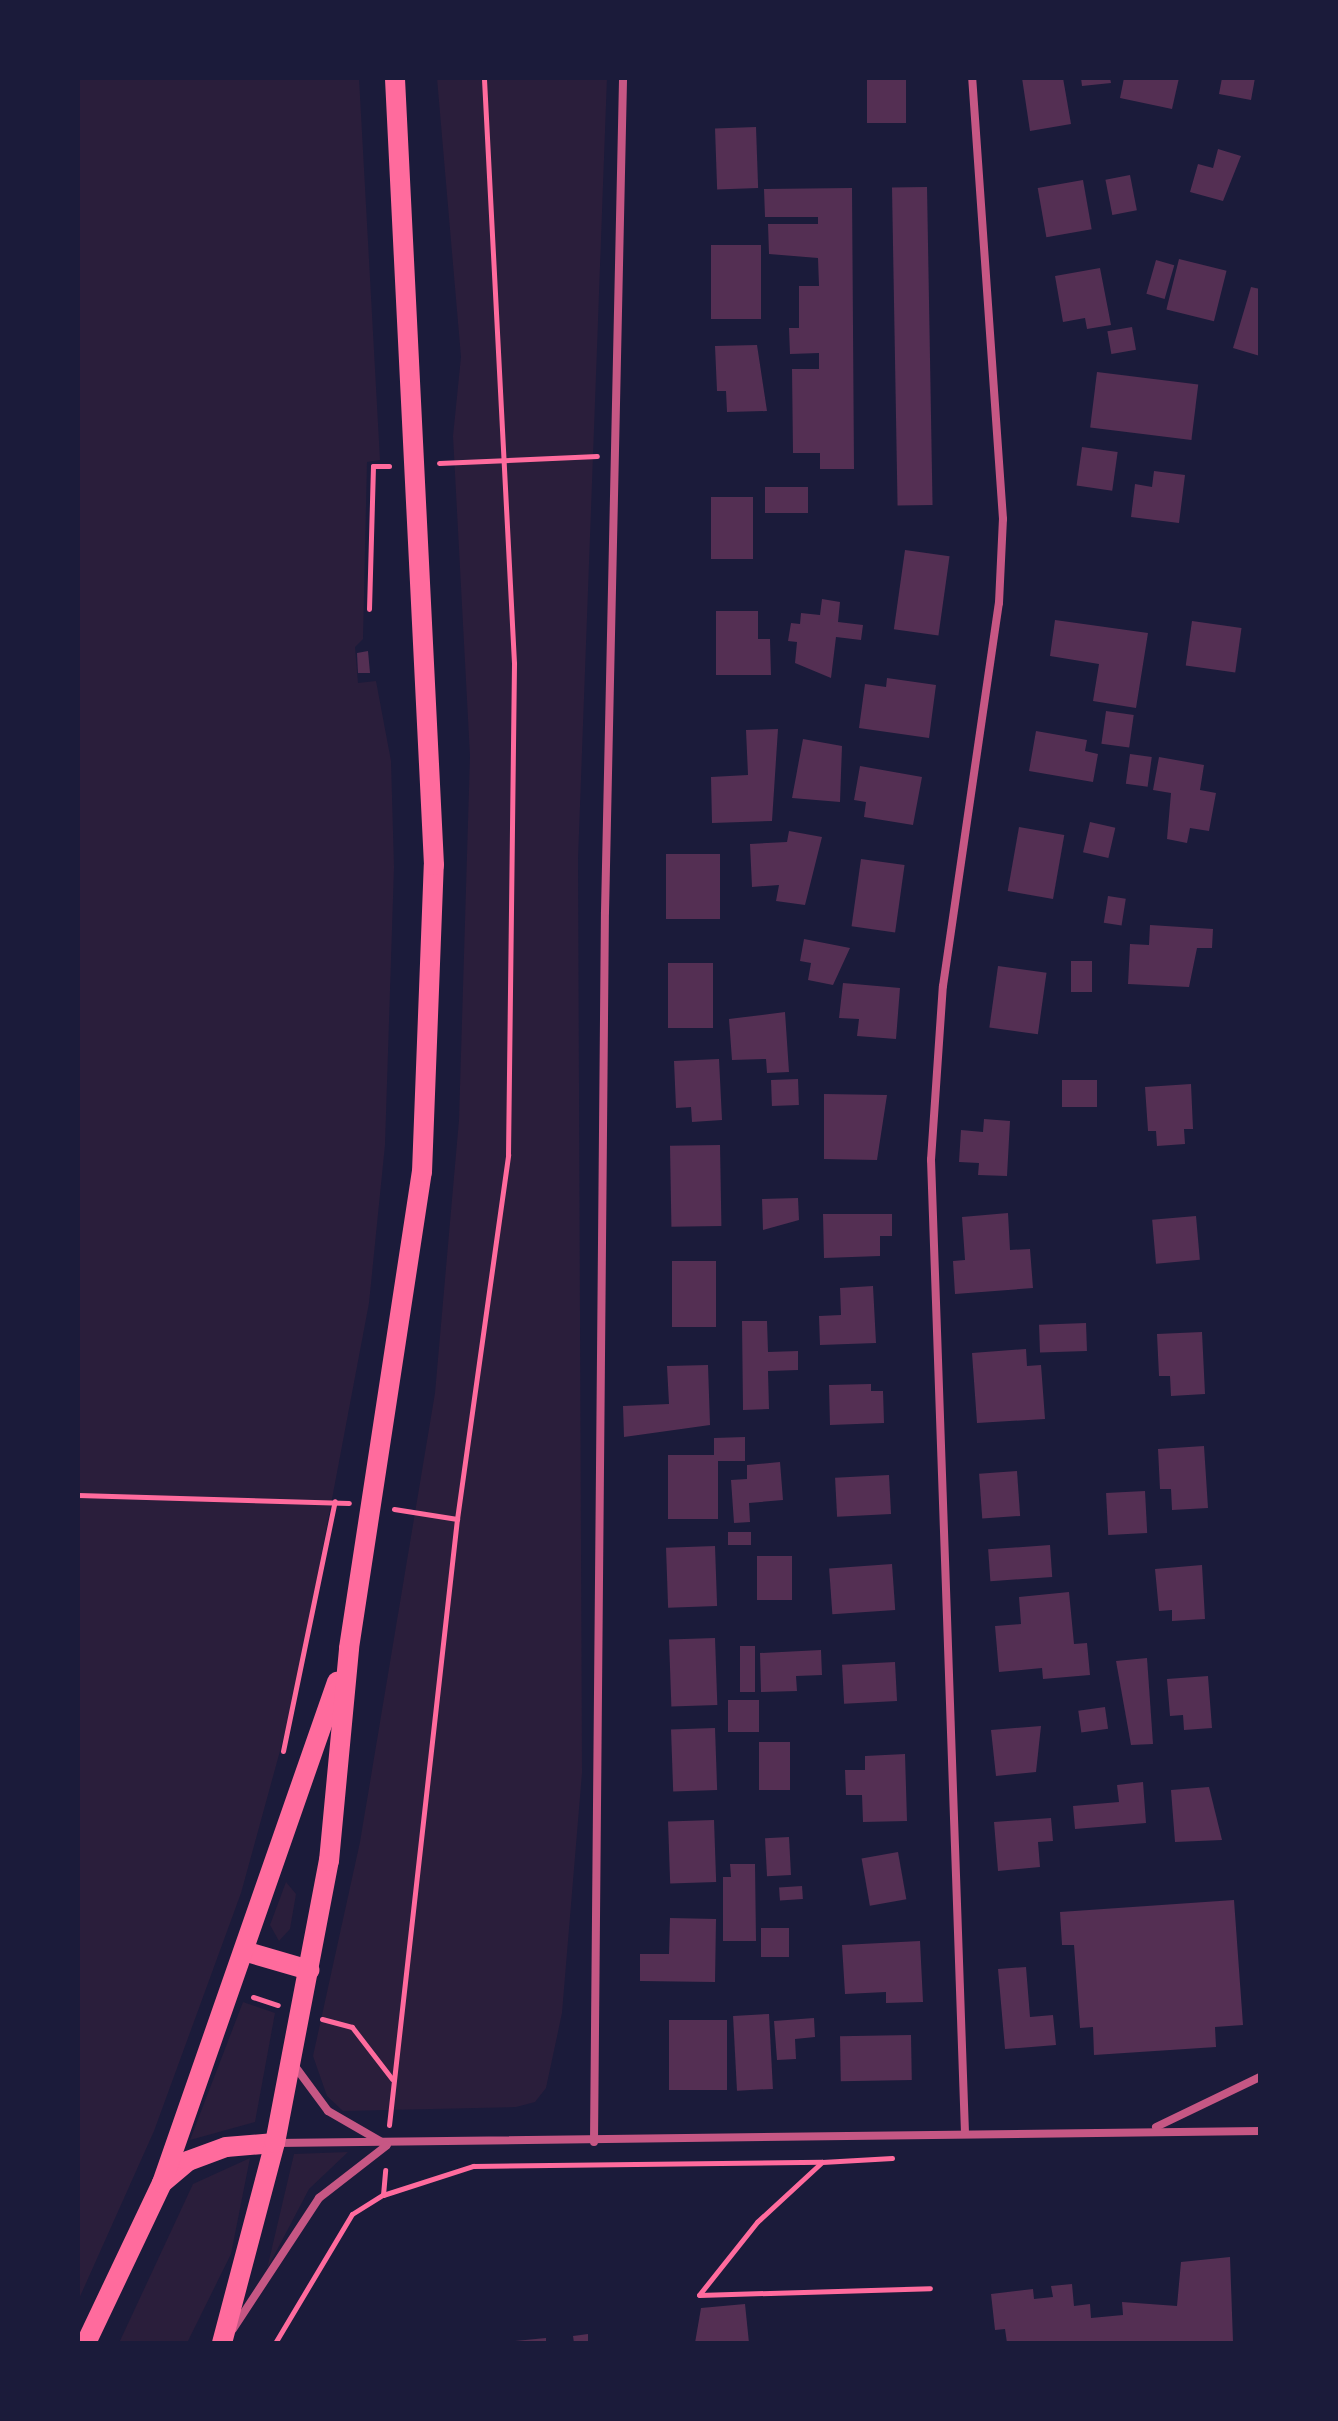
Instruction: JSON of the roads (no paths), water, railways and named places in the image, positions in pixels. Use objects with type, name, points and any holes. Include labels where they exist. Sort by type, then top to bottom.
[{"type":"main road","points":[[223,2343],[275,2143],[329,1861],[349,1648],[418,1204],[431,1012],[430,707],[395,78]]},
{"type":"main road","points":[[86,2343],[162,2183],[247,1952],[349,1648]]},
{"type":"main road","points":[[247,1952],[309,1970]]},
{"type":"main road","points":[[162,2183],[188,2161],[226,2147],[275,2143]]},
{"type":"street","points":[[594,2142],[614,465],[623,78]]},
{"type":"street","points":[[965,2133],[931,1160],[943,986],[999,603],[1003,519],[972,78]]},
{"type":"street","points":[[292,2061],[328,2111],[388,2146]]},
{"type":"street","points":[[1152,2129],[1260,2077]]},
{"type":"street","points":[[275,2143],[388,2146],[1152,2129],[1260,2131]]},
{"type":"street","points":[[223,2343],[319,2198],[344,2172],[388,2146]]}]
